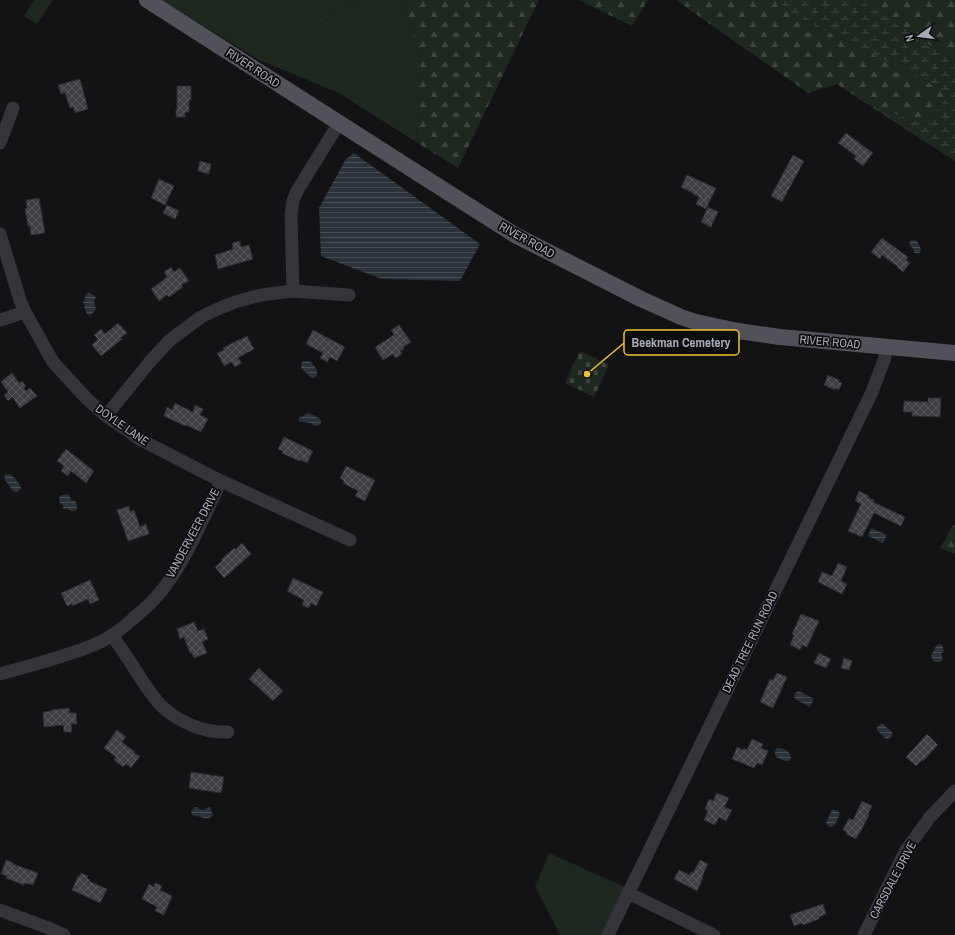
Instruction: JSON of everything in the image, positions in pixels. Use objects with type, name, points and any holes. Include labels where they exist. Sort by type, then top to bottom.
[{"type":"main road","name":"RIVER ROAD","points":[[147,0],[516,235],[641,299],[681,317],[696,322],[738,331],[780,337],[955,353]]},
{"type":"street","points":[[0,143],[14,108]]},
{"type":"street","points":[[293,291],[291,216],[293,201],[297,191],[339,123]]},
{"type":"street","name":"DOYLE LANE","points":[[0,234],[20,300],[25,312],[53,362],[87,399],[106,416],[141,440],[221,481],[350,540]]},
{"type":"street","points":[[106,416],[148,364],[170,341],[201,318],[220,308],[238,301],[261,295],[293,291],[349,295]]},
{"type":"street","points":[[0,320],[25,312]]},
{"type":"street","name":"DEAD TREE RUN ROAD","points":[[608,935],[872,392],[884,360],[887,347]]},
{"type":"street","name":"VANDERVEER DRIVE","points":[[0,674],[53,660],[97,644],[125,626],[162,591],[190,545],[221,481]]},
{"type":"street","points":[[112,635],[151,693],[165,710],[198,728],[217,733],[228,732]]},
{"type":"street","name":"CARSDALE DRIVE","points":[[864,935],[906,850],[930,817],[955,791]]},
{"type":"street","points":[[628,893],[714,935]]},
{"type":"street","points":[[0,910],[64,935]]},
{"type":"green space","points":[[34,0],[53,0],[37,24],[24,16]]},
{"type":"green space","points":[[161,0],[344,0],[324,18],[359,0],[403,0],[421,58],[416,142],[339,93],[259,60]]},
{"type":"green space","points":[[344,0],[359,0],[322,20]]},
{"type":"green space","points":[[403,0],[539,0],[458,168],[416,142],[421,58]]},
{"type":"green space","points":[[579,0],[648,0],[632,26]]},
{"type":"green space","points":[[676,0],[776,0],[794,15],[950,93],[925,125],[864,102],[837,84],[808,93]]},
{"type":"green space","points":[[776,0],[861,0],[955,62],[955,161],[864,102],[925,125],[950,93],[794,15]]},
{"type":"green space","points":[[861,0],[955,0],[955,62]]},
{"type":"green space","points":[[580,351],[609,365],[594,397],[565,383]]},
{"type":"green space","points":[[955,522],[955,554],[940,548]]},
{"type":"green space","points":[[549,853],[625,887],[602,935],[560,935],[535,886]]},
{"type":"shaded area","points":[[354,153],[480,244],[460,281],[382,279],[321,256],[319,208],[346,159]]},
{"type":"shaded area","points":[[912,240],[917,241],[921,251],[919,253],[914,252],[909,243]]},
{"type":"shaded area","points":[[87,293],[90,293],[96,297],[94,302],[96,309],[91,315],[87,314],[84,306],[85,304],[83,303]]},
{"type":"shaded area","points":[[302,362],[311,362],[315,366],[317,376],[312,378],[302,370]]},
{"type":"shaded area","points":[[308,413],[320,419],[321,423],[318,426],[300,422],[298,420],[300,417]]},
{"type":"shaded area","points":[[6,474],[12,475],[20,485],[21,488],[19,491],[13,491],[5,480],[4,476]]},
{"type":"shaded area","points":[[66,494],[70,496],[71,500],[75,501],[77,505],[76,510],[72,511],[67,508],[63,508],[59,498],[60,496]]},
{"type":"shaded area","points":[[871,528],[887,535],[883,543],[868,536]]},
{"type":"shaded area","points":[[940,644],[942,645],[944,651],[941,654],[943,660],[940,662],[934,662],[931,656],[936,646]]},
{"type":"shaded area","points":[[799,691],[814,699],[810,707],[795,699],[794,696],[796,692]]},
{"type":"shaded area","points":[[881,724],[892,732],[892,736],[888,739],[877,730],[877,727]]},
{"type":"shaded area","points":[[777,748],[782,748],[789,752],[791,758],[790,760],[785,761],[776,757],[775,752]]},
{"type":"shaded area","points":[[196,807],[202,810],[210,807],[213,815],[206,819],[192,815],[191,811]]},
{"type":"shaded area","points":[[832,810],[838,811],[840,814],[834,826],[831,827],[826,823]]},
{"type":"building","points":[[80,79],[88,109],[75,113],[73,107],[70,108],[65,93],[61,94],[58,85]]},
{"type":"building","points":[[177,86],[191,86],[189,112],[185,112],[185,117],[176,117]]},
{"type":"building","points":[[846,133],[873,153],[863,166],[854,159],[856,156],[838,143]]},
{"type":"building","points":[[793,155],[804,161],[782,202],[771,196]]},
{"type":"building","points":[[200,161],[211,164],[209,174],[198,171]]},
{"type":"building","points":[[687,175],[716,188],[706,209],[696,204],[699,197],[681,187]]},
{"type":"building","points":[[159,179],[174,186],[165,205],[151,198]]},
{"type":"building","points":[[39,198],[45,233],[31,235],[25,209],[27,208],[26,200]]},
{"type":"building","points":[[167,205],[179,211],[175,219],[163,213]]},
{"type":"building","points":[[708,207],[718,212],[711,227],[701,222]]},
{"type":"building","points":[[882,238],[908,257],[906,260],[910,263],[903,272],[882,255],[880,259],[871,252]]},
{"type":"building","points":[[240,241],[241,247],[249,245],[253,259],[218,269],[215,255],[233,249],[232,243]]},
{"type":"building","points":[[171,267],[174,272],[180,268],[189,281],[181,285],[183,287],[169,297],[167,295],[159,301],[151,289],[167,277],[164,272]]},
{"type":"building","points":[[118,323],[127,333],[101,356],[92,345],[98,339],[94,335],[101,329],[105,334]]},
{"type":"building","points":[[399,325],[411,342],[403,347],[404,349],[400,351],[402,354],[396,358],[393,354],[383,360],[375,347],[394,335],[391,330]]},
{"type":"building","points":[[313,330],[345,347],[337,361],[330,357],[327,362],[320,358],[323,353],[306,344]]},
{"type":"building","points":[[247,336],[254,349],[238,358],[242,363],[235,367],[231,362],[224,366],[217,353],[224,350],[223,348]]},
{"type":"building","points":[[12,373],[19,383],[22,381],[26,386],[24,388],[26,391],[30,388],[37,396],[20,408],[12,397],[8,401],[4,395],[8,392],[1,382]]},
{"type":"building","points":[[828,375],[842,383],[839,390],[835,388],[835,390],[824,385]]},
{"type":"building","points":[[928,398],[941,398],[940,417],[912,416],[912,412],[903,412],[904,401],[928,402]]},
{"type":"building","points":[[175,403],[193,412],[195,405],[203,409],[200,415],[208,419],[201,432],[164,416],[167,407],[172,410]]},
{"type":"building","points":[[284,437],[313,451],[307,463],[282,453],[283,451],[278,449]]},
{"type":"building","points":[[66,449],[94,471],[86,483],[71,471],[68,476],[61,471],[64,466],[57,461]]},
{"type":"building","points":[[346,466],[375,480],[365,501],[355,496],[358,491],[343,483],[344,481],[340,478]]},
{"type":"building","points":[[859,491],[869,496],[868,498],[874,500],[873,502],[905,517],[901,526],[874,513],[862,537],[848,531],[861,504],[855,501]]},
{"type":"building","points":[[129,506],[130,512],[134,510],[140,527],[146,524],[149,534],[128,541],[117,510]]},
{"type":"building","points":[[242,543],[251,554],[224,578],[215,567],[234,548],[236,549]]},
{"type":"building","points":[[838,563],[847,567],[841,581],[847,584],[842,594],[818,582],[822,572],[832,576]]},
{"type":"building","points":[[293,578],[323,592],[316,606],[311,603],[309,608],[302,605],[304,600],[287,591]]},
{"type":"building","points":[[90,580],[99,600],[90,604],[88,599],[72,606],[72,604],[67,606],[61,593]]},
{"type":"building","points":[[801,614],[819,621],[807,647],[802,645],[800,650],[790,645],[794,635],[792,634]]},
{"type":"building","points":[[194,622],[198,631],[204,629],[208,639],[202,642],[207,653],[194,658],[192,653],[190,653],[184,637],[180,639],[177,629]]},
{"type":"building","points":[[819,653],[831,659],[826,668],[814,663]]},
{"type":"building","points":[[844,658],[852,661],[849,670],[841,668]]},
{"type":"building","points":[[259,668],[283,691],[273,701],[249,679]]},
{"type":"building","points":[[777,673],[787,677],[773,708],[760,702],[770,679],[773,680]]},
{"type":"building","points":[[69,708],[70,713],[76,713],[77,724],[71,724],[72,732],[64,732],[63,725],[44,727],[43,712]]},
{"type":"building","points":[[117,730],[126,737],[122,742],[135,752],[134,753],[140,756],[131,768],[126,764],[123,767],[114,760],[116,757],[104,748]]},
{"type":"building","points":[[927,734],[938,745],[923,761],[922,760],[916,766],[906,757]]},
{"type":"building","points":[[752,739],[763,744],[761,748],[768,751],[762,765],[757,763],[754,768],[732,759],[737,747],[747,750]]},
{"type":"building","points":[[191,772],[224,777],[221,793],[189,788]]},
{"type":"building","points":[[717,793],[729,798],[724,807],[732,810],[726,821],[719,817],[715,825],[704,820],[708,811],[705,809],[709,799],[713,801]]},
{"type":"building","points":[[862,801],[872,806],[868,814],[869,815],[856,839],[846,834],[847,832],[843,830],[849,818],[853,820]]},
{"type":"building","points":[[6,860],[38,873],[33,885],[25,883],[24,885],[6,878],[7,876],[1,874]]},
{"type":"building","points":[[700,860],[708,864],[697,891],[674,879],[679,870],[690,875],[691,872],[693,873]]},
{"type":"building","points":[[81,873],[88,876],[87,878],[90,880],[89,881],[107,889],[100,903],[72,890],[78,876],[79,877]]},
{"type":"building","points":[[155,883],[162,886],[160,890],[172,896],[164,915],[155,911],[157,907],[142,899],[149,884],[154,887]]},
{"type":"building","points":[[823,904],[826,914],[819,917],[819,919],[803,925],[802,923],[794,926],[790,915]]},
{"type":"place","name":"Beekman Cemetery","points":[[587,374]]}]
